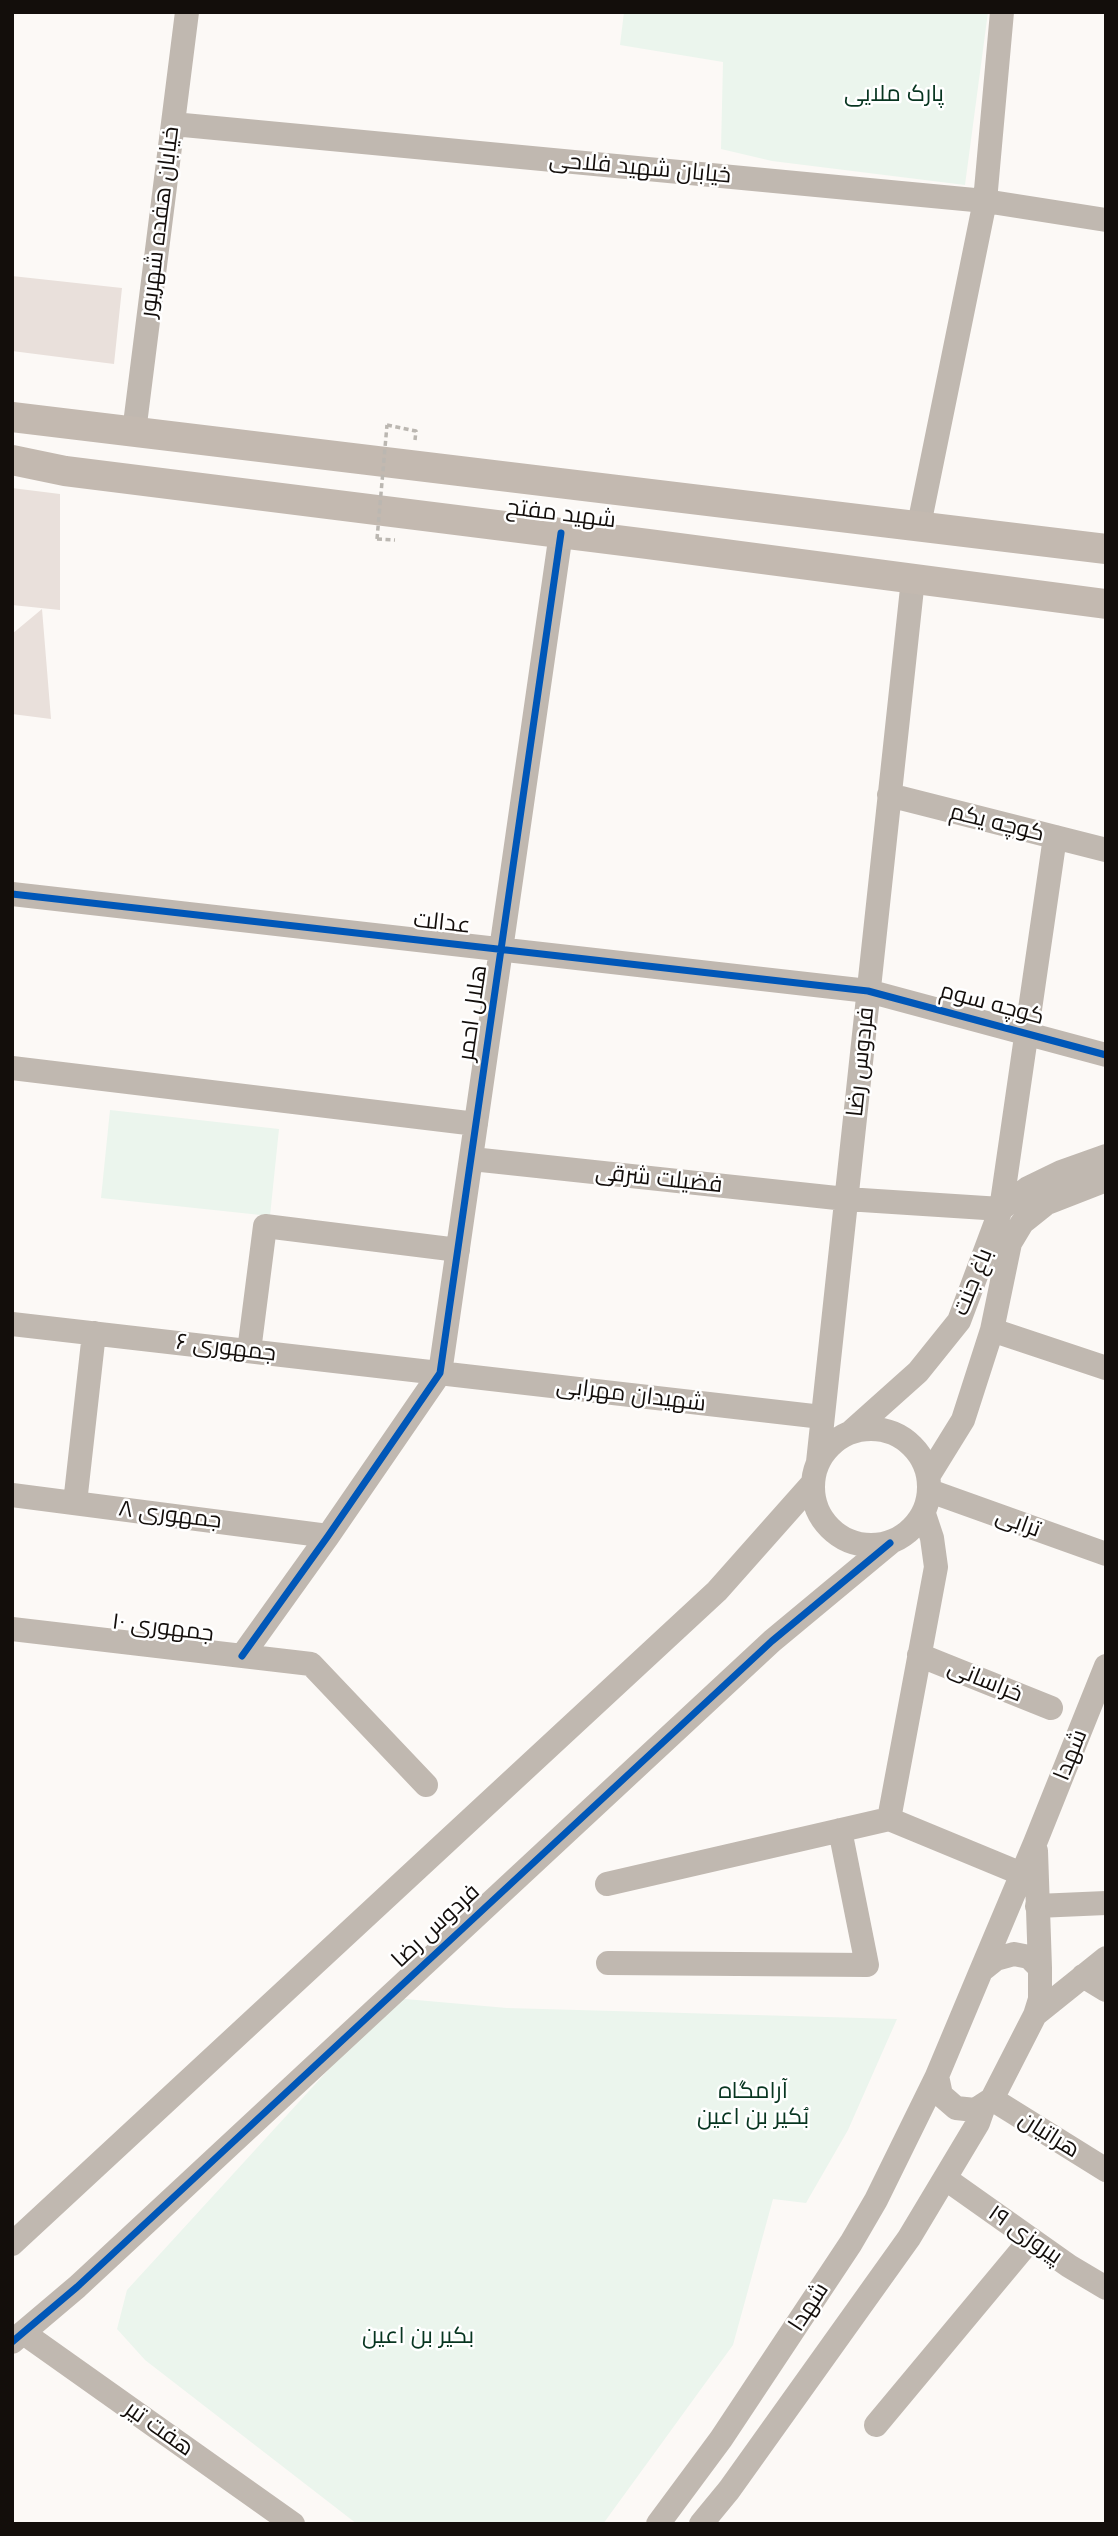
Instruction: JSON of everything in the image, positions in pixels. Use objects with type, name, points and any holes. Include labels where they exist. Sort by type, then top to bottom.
[{"type":"main road","name":"شهید مفتح","points":[[12,417],[1106,549]]},
{"type":"main road","name":"شهید مفتح","points":[[12,460],[65,471],[1106,604]]},
{"type":"street","name":"خیابان هفده شهریور","points":[[134,432],[187,12]]},
{"type":"street","points":[[919,525],[985,201],[1002,12]]},
{"type":"street","name":"خیابان شهید فلاحی","points":[[173,124],[985,201],[1106,220]]},
{"type":"street","name":"هلال احمر","points":[[440,1373],[561,533]]},
{"type":"street","name":"فردوس رضا","points":[[815,1473],[913,579]]},
{"type":"street","name":"کوچه یکم","points":[[889,795],[1106,850]]},
{"type":"street","name":"باغ جنت","points":[[852,1431],[919,1372],[959,1321],[1001,1209],[1055,837]]},
{"type":"street","name":"عدالت","points":[[12,894],[868,991]]},
{"type":"street","name":"کوچه سوم","points":[[868,991],[1106,1055]]},
{"type":"street","points":[[12,1068],[476,1124]]},
{"type":"street","points":[[1001,1209],[1028,1188],[1061,1172],[1106,1156]]},
{"type":"street","name":"فضیلت شرقی","points":[[472,1158],[846,1199],[1001,1209]]},
{"type":"street","name":"باغ جنت","points":[[928,1493],[963,1420],[992,1330],[1010,1243],[1022,1223],[1047,1203],[1106,1180]]},
{"type":"street","points":[[248,1351],[265,1226],[458,1250]]},
{"type":"street","name":"جمهوری ۶","points":[[12,1324],[440,1373]]},
{"type":"street","points":[[992,1330],[1106,1368]]},
{"type":"street","points":[[75,1503],[94,1333]]},
{"type":"street","points":[[242,1656],[440,1373]]},
{"type":"street","name":"شهیدان مهرابی","points":[[440,1373],[822,1417]]},
{"type":"street","points":[[12,2244],[718,1591],[815,1473],[832,1443],[852,1431],[872,1428],[891,1432],[909,1442],[922,1457],[936,1567],[889,1819]]},
{"type":"street","points":[[815,1473],[815,1507],[827,1527],[845,1541],[868,1546],[890,1543],[910,1532],[928,1493]]},
{"type":"street","name":"ترابی","points":[[928,1493],[1106,1554]]},
{"type":"street","name":"جمهوری ۸","points":[[12,1495],[328,1536]]},
{"type":"street","name":"فردوس رضا","points":[[18,2338],[772,1641],[890,1543]]},
{"type":"street","name":"جمهوری ۱۰","points":[[12,1629],[311,1664],[426,1785]]},
{"type":"street","name":"خراسانی","points":[[919,1655],[1051,1708]]},
{"type":"street","name":"شهدا","points":[[658,2524],[736,2418],[876,2200],[929,2097],[1106,1666]]},
{"type":"street","points":[[607,1884],[889,1819],[1022,1874]]},
{"type":"street","points":[[608,1962],[867,1965],[840,1830]]},
{"type":"street","name":"شهدا","points":[[701,2524],[729,2490],[909,2238],[978,2123],[1035,2015],[1040,1999],[1040,1968],[1035,1843]]},
{"type":"street","points":[[1037,1906],[1106,1903]]},
{"type":"street","points":[[981,1971],[996,1959],[1013,1954],[1029,1957],[1040,1968]]},
{"type":"street","points":[[1035,2015],[1106,1958]]},
{"type":"street","points":[[1083,1976],[1106,1990]]},
{"type":"street","points":[[937,2076],[941,2095],[947,2103],[965,2110],[988,2103]]},
{"type":"street","name":"هراتیان","points":[[988,2103],[1106,2170]]},
{"type":"street","name":"پیروزی ۱۹","points":[[946,2179],[1106,2288]]},
{"type":"street","points":[[876,2425],[1031,2239]]},
{"type":"street","name":"هفت تیر","points":[[18,2338],[293,2524]]},
{"type":"path","points":[[377,538],[387,425],[416,431]]},
{"type":"green space","name":"پارک ملایی","points":[[624,12],[988,12],[965,185],[772,161],[721,149],[723,62],[620,45]]},
{"type":"green space","points":[[110,1110],[279,1129],[270,1216],[101,1198]]},
{"type":"green space","name":"بکیر بن اعین","points":[[394,1998],[507,2008],[897,2019],[848,2130],[806,2203],[773,2199],[733,2345],[603,2524],[357,2524],[145,2360],[117,2329],[127,2290]]},
{"type":"building","points":[[12,276],[122,288],[114,364],[12,351]]},
{"type":"building","points":[[12,488],[60,494],[60,610],[12,605]]},
{"type":"building","points":[[42,609],[51,719],[12,714],[12,634]]},
{"type":"cycle path","points":[[242,1656],[440,1373],[561,533]]},
{"type":"cycle path","points":[[12,894],[868,991],[1106,1055]]},
{"type":"cycle path","points":[[12,2342],[77,2287],[772,1641],[890,1543]]},
{"type":"park label","name":"آرامگاه بُکیر بن اعین","points":[[753,2104]]}]
